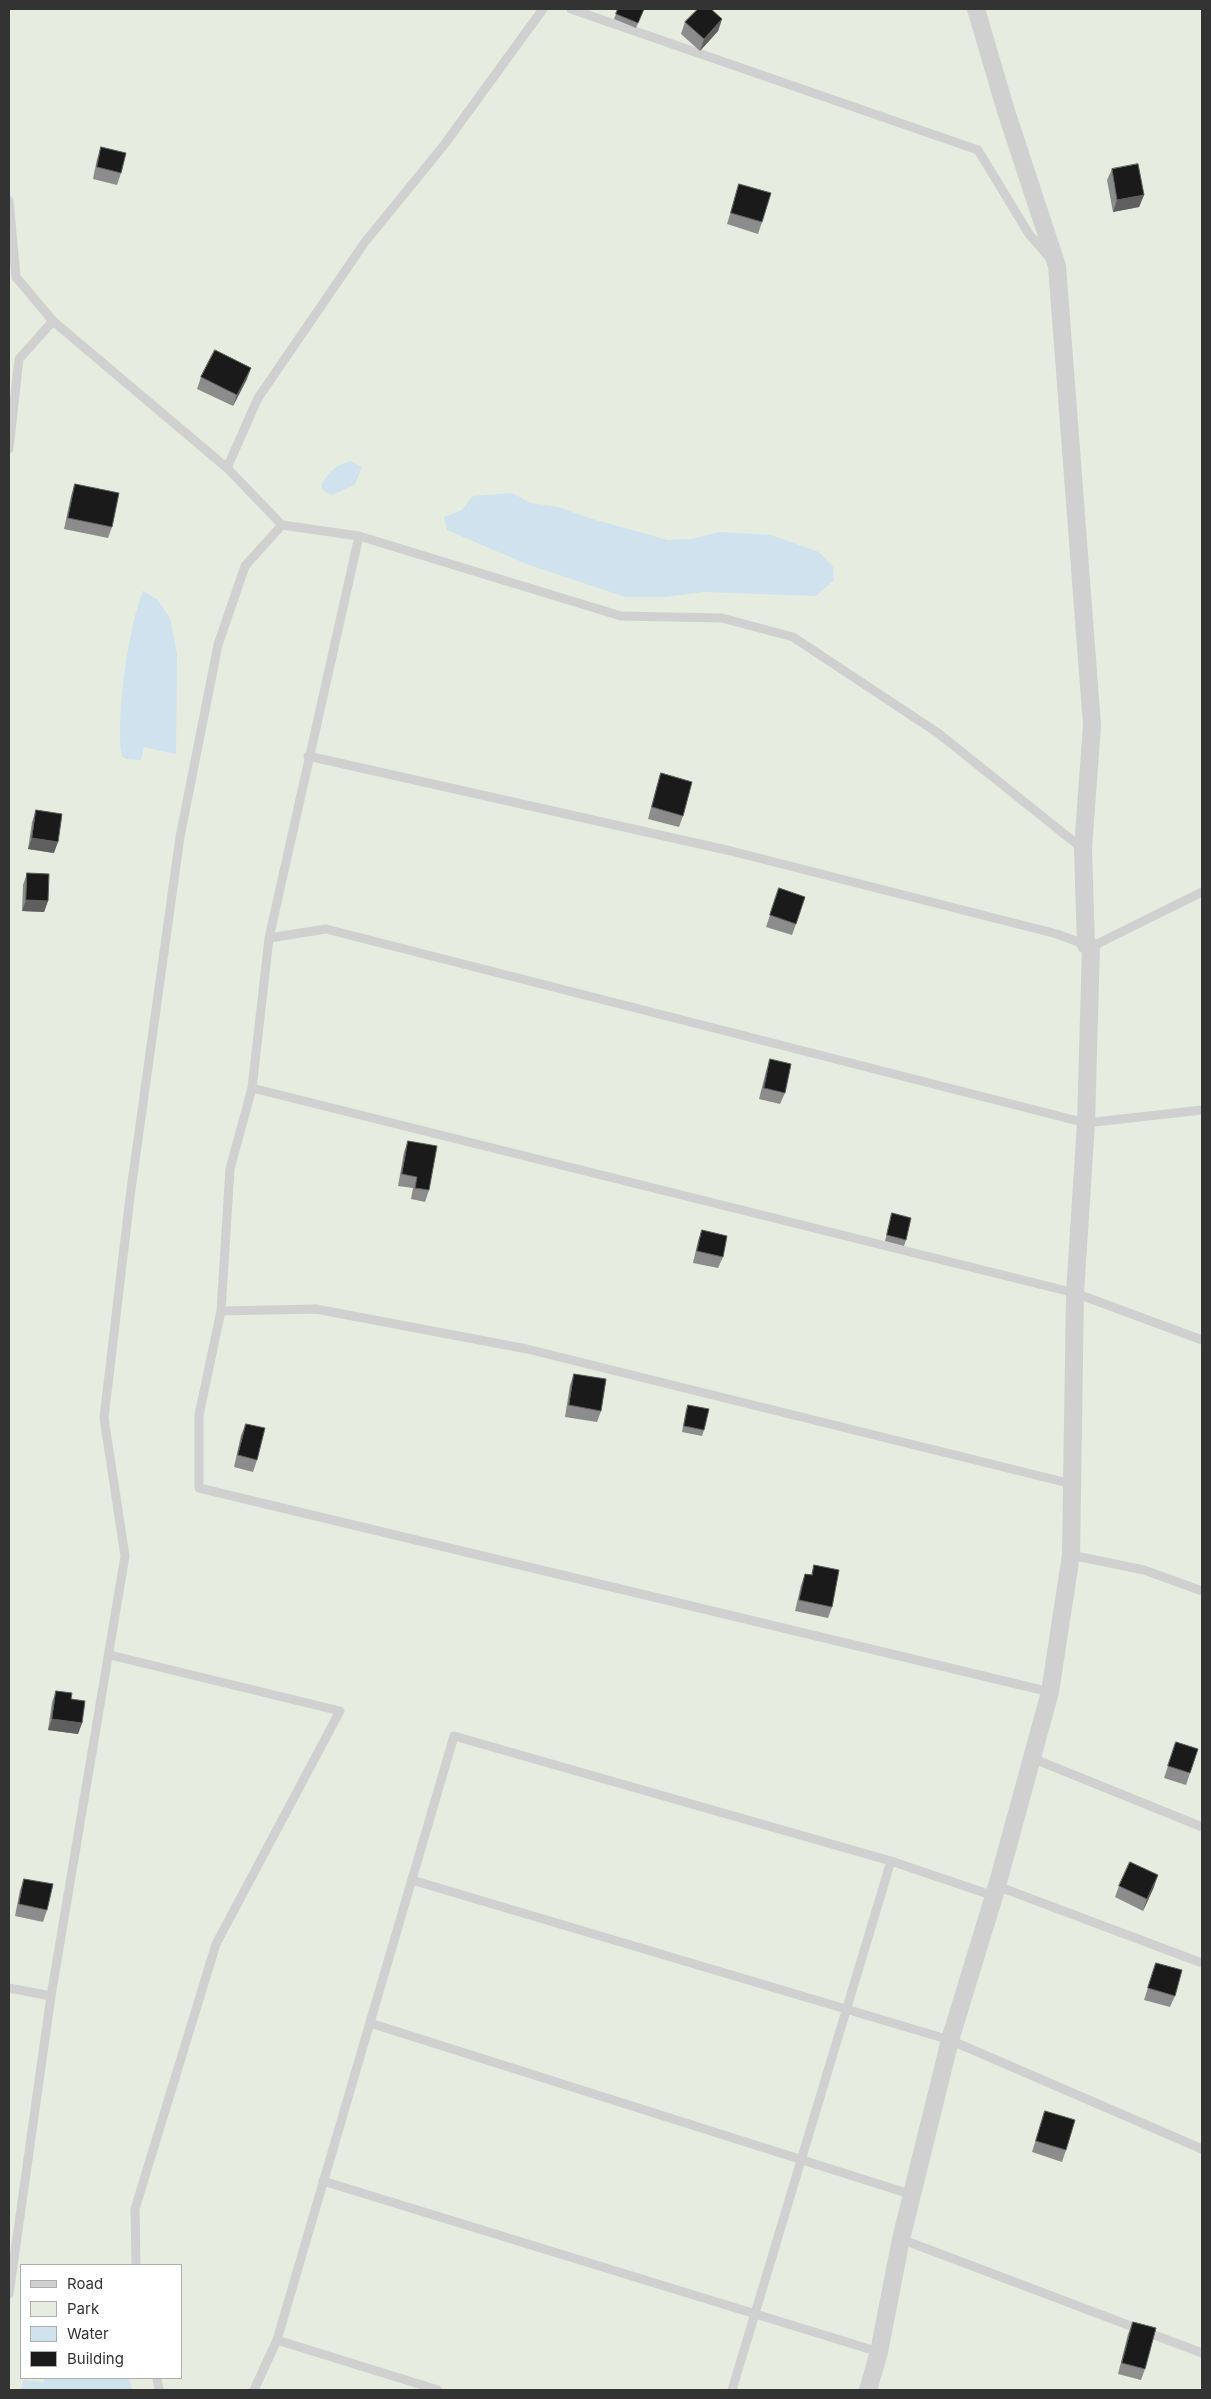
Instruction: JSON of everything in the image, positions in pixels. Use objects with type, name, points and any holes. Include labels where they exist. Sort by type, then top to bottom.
[{"type":"street","points":[[868,2390],[879,2352],[901,2239],[950,2040],[995,1891],[1050,1692],[1071,1555],[1075,1294],[1086,1123],[1088,946],[1083,849],[1092,725],[1056,266],[1006,111],[976,9]]},
{"type":"lane","points":[[226,468],[258,398],[366,242],[444,145],[543,9]]},
{"type":"lane","points":[[571,9],[978,150],[1029,234],[1056,266]]},
{"type":"lane","points":[[9,201],[12,275],[53,321],[226,468],[282,525],[359,536],[621,616],[722,618],[793,637],[938,733],[1083,849]]},
{"type":"lane","points":[[9,449],[19,359],[53,321]]},
{"type":"lane","points":[[9,2294],[50,1996],[110,1655],[125,1556],[104,1418],[130,1197],[180,837],[218,645],[245,566],[282,525]]},
{"type":"lane","points":[[359,536],[308,756],[269,938],[252,1088],[230,1170],[221,1311],[199,1415],[200,1488],[1050,1692]]},
{"type":"lane","points":[[308,756],[731,851],[1057,934],[1088,946],[1202,892]]},
{"type":"lane","points":[[269,938],[326,929],[1086,1123],[1202,1110]]},
{"type":"lane","points":[[252,1088],[1075,1294],[1202,1340]]},
{"type":"lane","points":[[221,1311],[316,1309],[527,1349],[1072,1484]]},
{"type":"lane","points":[[1071,1555],[1144,1570],[1202,1591]]},
{"type":"lane","points":[[110,1655],[340,1711],[216,1944],[135,2209],[136,2264]]},
{"type":"lane","points":[[254,2390],[277,2340],[454,1736],[995,1891],[1202,1963]]},
{"type":"lane","points":[[1032,1758],[1202,1827]]},
{"type":"lane","points":[[732,2390],[891,1861]]},
{"type":"lane","points":[[412,1880],[950,2040],[1202,2150]]},
{"type":"lane","points":[[9,1988],[50,1996]]},
{"type":"lane","points":[[370,2023],[913,2195]]},
{"type":"lane","points":[[324,2182],[879,2352]]},
{"type":"lane","points":[[901,2239],[1202,2353]]},
{"type":"lane","points":[[277,2340],[438,2390]]},
{"type":"green space","points":[[9,9],[1202,9],[1202,2390],[9,2390]]},
{"type":"water","points":[[350,461],[362,467],[355,484],[333,495],[325,492],[321,486],[327,477],[337,467]]},
{"type":"water","points":[[512,493],[531,503],[559,507],[592,519],[668,540],[691,539],[719,532],[771,535],[819,552],[833,567],[834,580],[816,596],[704,592],[665,597],[625,597],[529,565],[447,530],[444,517],[462,510],[473,496]]},
{"type":"water","points":[[143,591],[158,600],[170,618],[177,654],[176,754],[144,747],[141,760],[126,759],[122,756],[120,720],[128,649]]},
{"type":"water","points":[[44,2379],[129,2379],[132,2390],[21,2390],[23,2380],[43,2382]]},
{"type":"building","points":[[618,9],[644,9],[638,23],[616,14]]},
{"type":"building","points":[[698,9],[711,9],[722,19],[704,39],[685,22]]},
{"type":"building","points":[[101,147],[126,153],[121,173],[97,167]]},
{"type":"building","points":[[1138,164],[1144,195],[1117,200],[1112,169]]},
{"type":"building","points":[[739,184],[771,193],[762,222],[731,213]]},
{"type":"building","points":[[215,350],[251,368],[237,395],[201,377]]},
{"type":"building","points":[[75,484],[119,493],[112,527],[68,518]]},
{"type":"building","points":[[661,773],[692,782],[683,816],[652,807]]},
{"type":"building","points":[[36,810],[62,814],[58,842],[32,838]]},
{"type":"building","points":[[27,873],[49,874],[48,901],[26,900]]},
{"type":"building","points":[[779,888],[805,897],[796,924],[770,915]]},
{"type":"building","points":[[770,1059],[791,1064],[785,1093],[764,1088]]},
{"type":"building","points":[[408,1141],[437,1146],[429,1190],[415,1188],[417,1177],[402,1174]]},
{"type":"building","points":[[892,1213],[911,1218],[906,1240],[887,1235]]},
{"type":"building","points":[[702,1230],[727,1236],[723,1257],[697,1251]]},
{"type":"building","points":[[574,1374],[606,1379],[601,1411],[569,1405]]},
{"type":"building","points":[[688,1405],[709,1409],[704,1430],[684,1426]]},
{"type":"building","points":[[246,1424],[265,1428],[257,1460],[238,1455]]},
{"type":"building","points":[[814,1565],[839,1570],[832,1607],[799,1600],[805,1574],[812,1575]]},
{"type":"building","points":[[56,1691],[72,1693],[71,1699],[85,1701],[82,1723],[52,1719]]},
{"type":"building","points":[[1176,1742],[1198,1749],[1190,1773],[1168,1766]]},
{"type":"building","points":[[1130,1862],[1158,1875],[1147,1899],[1119,1886]]},
{"type":"building","points":[[24,1879],[53,1884],[47,1910],[19,1904]]},
{"type":"building","points":[[1156,1963],[1182,1970],[1175,1996],[1148,1988]]},
{"type":"building","points":[[1045,2111],[1075,2120],[1066,2150],[1036,2141]]},
{"type":"building","points":[[1133,2322],[1156,2328],[1145,2369],[1122,2363]]}]
